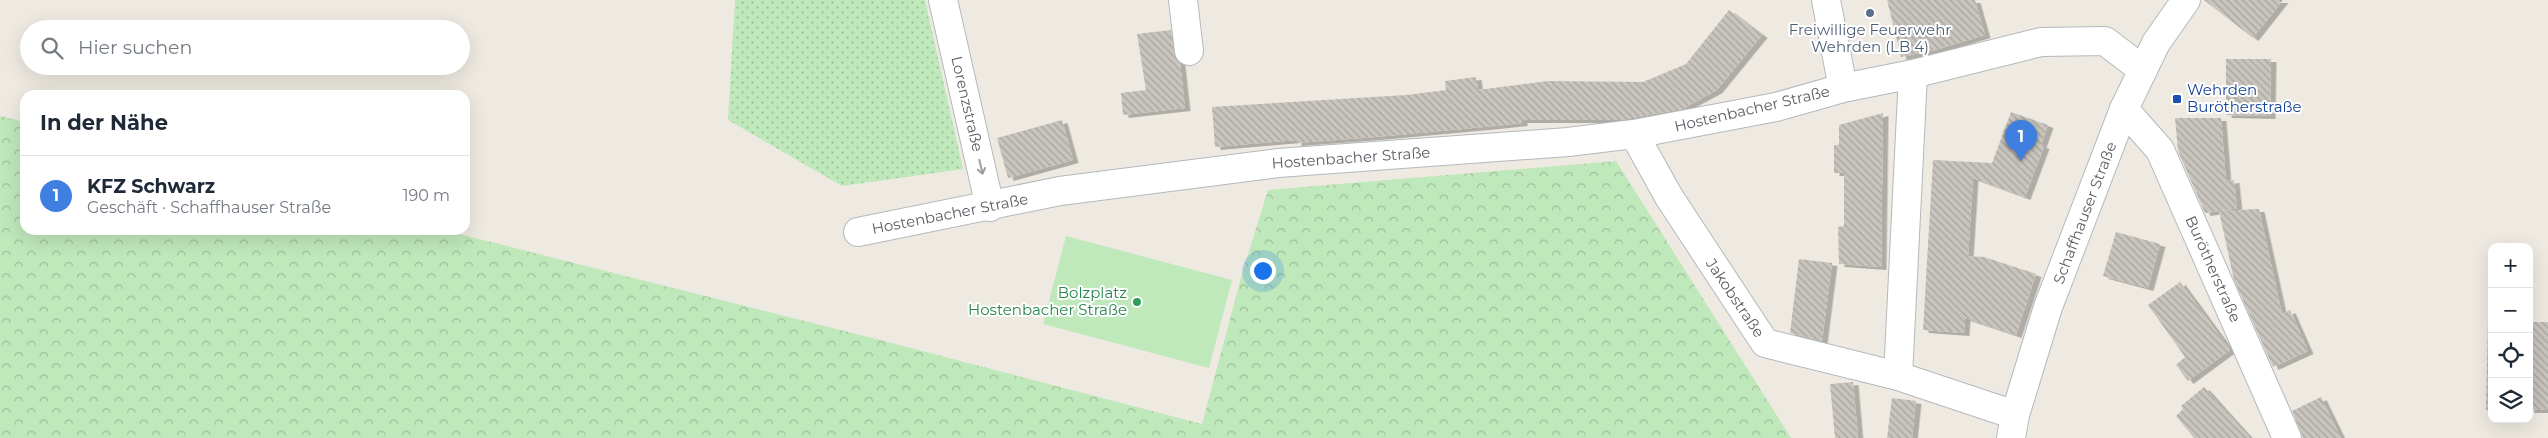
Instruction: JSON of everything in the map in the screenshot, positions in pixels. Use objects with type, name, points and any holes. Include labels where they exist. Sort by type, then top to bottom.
[{"type":"street","name":"Lorenzstraße","points":[[943,0],[990,207]]},
{"type":"street","points":[[1183,0],[1189,51]]},
{"type":"street","name":"Hostenbacher Straße","points":[[1826,0],[1843,88]]},
{"type":"street","name":"Schaffhauser Straße","points":[[2013,427],[2048,307],[2124,109],[2156,43],[2186,0]]},
{"type":"street","name":"Hostenbacher Straße","points":[[858,232],[990,207],[1060,191],[1278,163],[1568,142],[1634,134],[1776,107],[1843,88],[1913,74],[2041,42],[2105,40],[2143,70]]},
{"type":"street","points":[[1898,376],[1913,74]]},
{"type":"street","name":"Burötherstraße","points":[[2124,109],[2160,150],[2287,438]]},
{"type":"street","name":"Jakobstraße","points":[[1634,134],[1669,197],[1765,342],[1898,376],[2013,427]]},
{"type":"green space","points":[[735,0],[925,0],[963,169],[842,186],[728,120]]},
{"type":"green space","points":[[0,116],[20,121],[20,235],[463,235],[884,341],[1202,424],[1242,274],[1268,190],[1616,161],[1791,438],[0,438]]},
{"type":"green space","name":"Bolzplatz Hostenbacher Straße","points":[[1066,236],[1232,280],[1209,368],[1043,324]]},
{"type":"building","points":[[1887,0],[1975,0],[1985,35],[1935,50],[1901,57]]},
{"type":"building","points":[[2204,0],[2283,0],[2253,38]]},
{"type":"building","points":[[1729,10],[1762,35],[1717,90],[1682,109],[1620,120],[1522,120],[1522,123],[1375,137],[1296,143],[1296,140],[1215,147],[1212,107],[1406,95],[1446,90],[1445,81],[1476,77],[1478,90],[1548,81],[1643,82],[1686,64]]},
{"type":"building","points":[[1171,30],[1174,53],[1180,63],[1185,108],[1123,115],[1121,93],[1146,90],[1137,34]]},
{"type":"building","points":[[2226,59],[2271,59],[2270,116],[2226,115]]},
{"type":"building","points":[[2011,112],[2048,125],[2041,145],[2044,146],[2025,197],[1973,178],[1968,256],[1984,257],[2036,274],[2016,335],[1965,318],[1964,333],[1923,330],[1933,160],[1992,163]]},
{"type":"building","points":[[1883,113],[1881,267],[1839,264],[1838,227],[1844,226],[1844,173],[1834,173],[1834,145],[1839,145],[1839,125]]},
{"type":"building","points":[[2175,118],[2221,118],[2226,181],[2234,180],[2237,208],[2205,213],[2178,151]]},
{"type":"building","points":[[1062,120],[1073,160],[1008,178],[997,138]]},
{"type":"building","points":[[2259,209],[2282,314],[2290,310],[2308,351],[2273,367],[2234,280],[2219,211]]},
{"type":"building","points":[[2116,232],[2160,244],[2148,288],[2103,276]]},
{"type":"building","points":[[1799,259],[1832,263],[1822,341],[1790,333]]},
{"type":"building","points":[[2180,282],[2230,350],[2188,381],[2176,365],[2185,357],[2148,305]]},
{"type":"building","points":[[2488,321],[2488,410],[2486,410]]},
{"type":"building","points":[[2533,322],[2548,322],[2548,410],[2533,410]]},
{"type":"building","points":[[1853,382],[1858,438],[1835,438],[1830,384]]},
{"type":"building","points":[[2204,387],[2250,438],[2194,438],[2176,416],[2183,409],[2181,406]]},
{"type":"building","points":[[2321,397],[2341,438],[2303,438],[2292,411]]},
{"type":"building","points":[[1892,398],[1916,401],[1912,438],[1887,438]]},
{"type":"place","name":"Freiwillige Feuerwehr Wehrden (LB 4)","points":[[1870,13]]},
{"type":"place","name":"Wehrden Burötherstraße","points":[[2177,99]]},
{"type":"place","name":"KFZ Schwarz","points":[[2021,161]]},
{"type":"place","name":"Bolzplatz Hostenbacher Straße","points":[[1137,302]]}]
